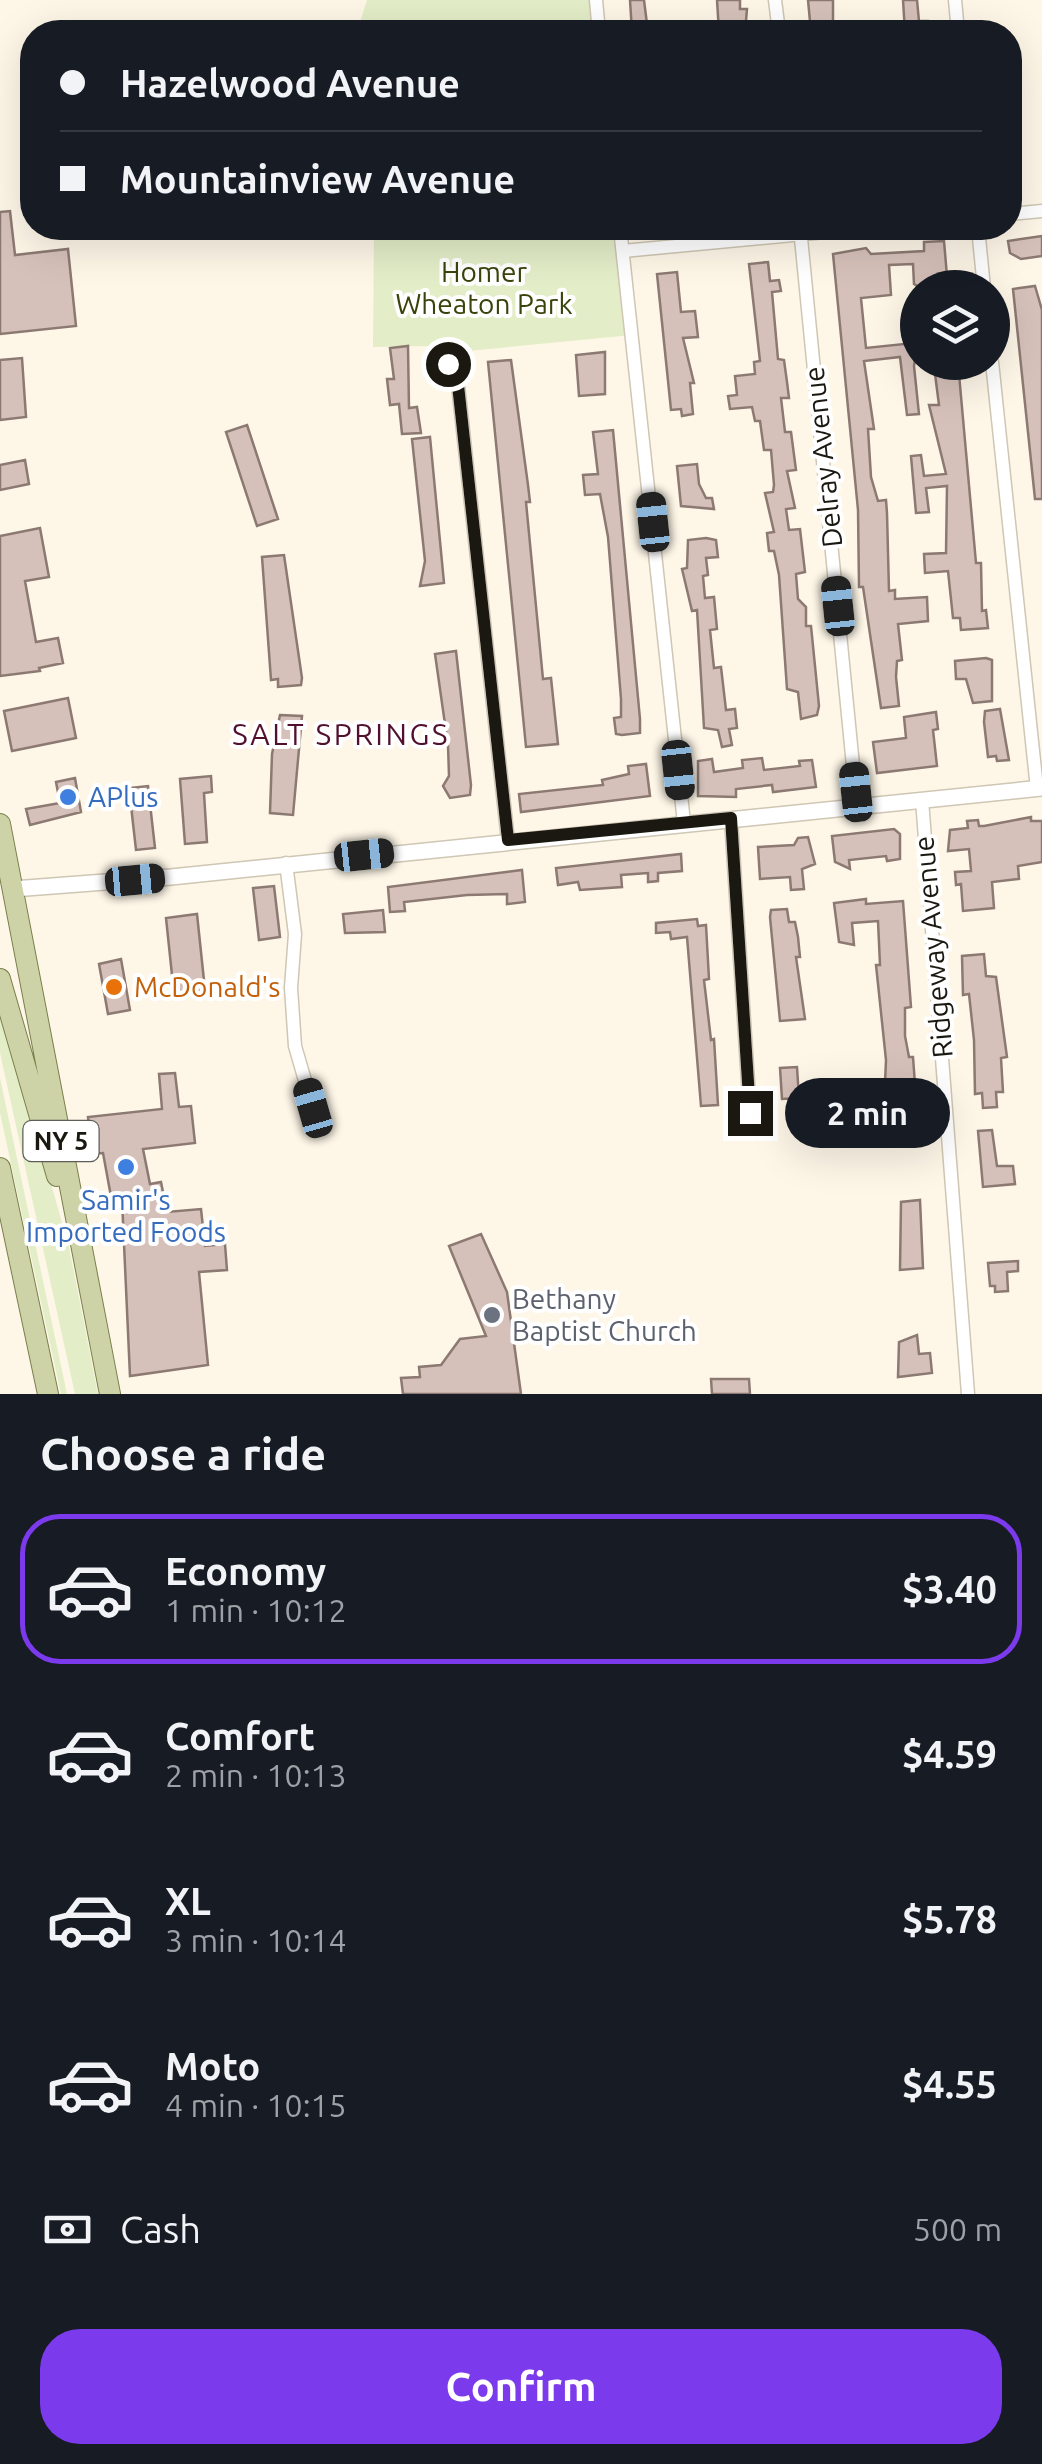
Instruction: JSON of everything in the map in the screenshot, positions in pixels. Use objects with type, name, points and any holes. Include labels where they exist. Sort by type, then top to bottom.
[{"type":"main road","name":"NY 5","points":[[0,824],[110,1394]]},
{"type":"main road","points":[[0,979],[85,1264]]},
{"type":"main road","name":"NY 5","points":[[0,1168],[48,1394]]},
{"type":"street","points":[[621,240],[684,823]]},
{"type":"street","points":[[622,251],[716,240]]},
{"type":"street","name":"Delray Avenue","points":[[802,240],[857,806]]},
{"type":"street","points":[[979,240],[982,270]]},
{"type":"street","points":[[448,364],[458,385],[508,840]]},
{"type":"street","points":[[13,888],[1039,788],[994,380]]},
{"type":"street","name":"Ridgeway Avenue","points":[[922,800],[968,1394]]},
{"type":"street","points":[[731,818],[750,1113]]},
{"type":"street","points":[[286,863],[295,934],[294,1030],[313,1108]]},
{"type":"green space","points":[[367,0],[596,0],[598,20],[361,20]]},
{"type":"green space","name":"Homer Wheaton Park","points":[[374,240],[621,240],[632,335],[468,351],[431,346],[373,347]]},
{"type":"green space","points":[[0,1005],[69,1247],[98,1394],[75,1394],[0,1053]]},
{"type":"green space","points":[[0,1078],[67,1394],[61,1394],[0,1113]]},
{"type":"building","points":[[630,0],[644,0],[646,20],[631,20]]},
{"type":"building","points":[[717,0],[740,0],[740,9],[747,9],[746,20],[718,20]]},
{"type":"building","points":[[808,0],[833,0],[833,20],[810,20]]},
{"type":"building","points":[[903,0],[917,0],[919,20],[904,20]]},
{"type":"building","points":[[10,211],[15,255],[68,249],[76,326],[0,334],[0,212]]},
{"type":"building","points":[[1042,236],[1042,256],[1021,259],[1010,253],[1008,241]]},
{"type":"building","points":[[944,241],[946,270],[913,270],[913,264],[889,265],[891,295],[861,298],[866,348],[900,345],[900,357],[864,361],[874,429],[868,429],[871,477],[878,501],[886,500],[889,591],[895,590],[895,599],[927,597],[928,621],[898,624],[902,660],[897,661],[899,706],[881,708],[863,587],[859,587],[858,510],[833,254],[866,248],[871,254],[924,251],[924,242]]},
{"type":"building","points":[[768,262],[770,281],[779,280],[781,291],[772,292],[778,359],[784,360],[789,398],[781,398],[785,432],[791,432],[796,470],[787,471],[795,508],[786,509],[789,530],[800,529],[805,572],[796,574],[798,599],[806,607],[806,626],[811,626],[819,706],[817,715],[801,719],[798,692],[787,689],[779,575],[774,551],[769,551],[767,533],[774,532],[765,493],[773,492],[774,485],[771,450],[764,450],[760,421],[755,421],[752,407],[730,409],[728,396],[737,395],[735,376],[755,374],[754,362],[760,361],[749,264]]},
{"type":"building","points":[[677,272],[681,312],[695,311],[698,337],[683,338],[694,383],[690,383],[693,414],[682,416],[681,409],[671,410],[657,274]]},
{"type":"building","points":[[1035,286],[1042,310],[1042,499],[1035,499],[1013,289]]},
{"type":"building","points":[[408,346],[409,408],[417,407],[421,433],[402,434],[399,404],[390,405],[387,379],[394,379],[390,348]]},
{"type":"building","points":[[605,352],[605,394],[579,396],[576,355]]},
{"type":"building","points":[[22,358],[26,417],[0,420],[0,360]]},
{"type":"building","points":[[511,360],[530,502],[526,502],[543,679],[551,678],[558,744],[526,747],[488,362]]},
{"type":"building","points":[[903,380],[915,380],[919,414],[907,415]]},
{"type":"building","points":[[936,380],[960,380],[976,563],[981,563],[982,611],[986,610],[988,628],[961,630],[960,618],[953,618],[948,571],[925,573],[924,554],[946,553],[947,486],[926,488],[929,512],[916,513],[911,456],[921,455],[924,476],[946,474],[929,405],[939,405]]},
{"type":"building","points":[[247,425],[278,519],[257,526],[226,432]]},
{"type":"building","points":[[613,430],[640,719],[640,733],[622,735],[616,734],[614,718],[621,717],[621,699],[608,537],[600,494],[585,495],[583,475],[598,474],[593,432]]},
{"type":"building","points":[[430,437],[444,583],[420,586],[425,561],[412,439]]},
{"type":"building","points":[[25,460],[29,484],[0,490],[0,465]]},
{"type":"building","points":[[697,464],[699,484],[706,498],[712,498],[714,509],[681,506],[677,466]]},
{"type":"building","points":[[40,528],[49,577],[25,581],[36,642],[58,638],[63,663],[39,668],[40,671],[0,676],[0,536]]},
{"type":"building","points":[[688,540],[716,540],[718,557],[706,558],[708,575],[703,576],[705,598],[714,597],[717,629],[710,630],[714,668],[721,667],[726,710],[735,709],[737,728],[729,729],[732,745],[722,747],[718,730],[704,728],[697,610],[692,611],[682,569],[687,568]]},
{"type":"building","points":[[284,555],[302,678],[301,685],[278,687],[278,679],[271,680],[262,557]]},
{"type":"building","points":[[456,651],[471,785],[470,795],[450,798],[443,786],[449,776],[448,745],[435,654]]},
{"type":"building","points":[[992,660],[992,701],[973,703],[966,679],[956,679],[955,661]]},
{"type":"building","points":[[68,698],[76,738],[12,751],[4,711]]},
{"type":"building","points":[[1000,709],[1009,760],[997,761],[996,756],[988,757],[984,722],[985,711]]},
{"type":"building","points":[[936,712],[938,729],[933,730],[937,766],[877,773],[873,742],[906,738],[904,717]]},
{"type":"building","points":[[280,715],[302,716],[293,815],[270,813],[272,754]]},
{"type":"building","points":[[762,758],[764,770],[800,766],[799,761],[812,760],[816,787],[773,792],[772,785],[736,789],[736,797],[698,796],[698,761],[712,759],[714,772],[743,768],[742,760]]},
{"type":"building","points":[[646,764],[650,796],[521,812],[519,794],[603,785],[602,780],[629,774],[628,766]]},
{"type":"building","points":[[211,776],[212,792],[204,793],[207,842],[185,844],[180,779]]},
{"type":"building","points":[[75,778],[81,812],[30,825],[26,809],[60,803],[56,782]]},
{"type":"building","points":[[148,786],[155,848],[136,850],[129,788]]},
{"type":"building","points":[[1031,817],[1031,821],[1042,821],[1042,862],[1018,866],[1019,879],[992,882],[994,908],[963,911],[961,884],[956,885],[955,872],[971,871],[969,849],[948,851],[950,830],[968,828],[967,821],[978,820],[979,826],[984,826]]},
{"type":"building","points":[[894,829],[900,834],[900,859],[887,861],[886,856],[849,860],[850,869],[835,862],[832,836]]},
{"type":"building","points":[[808,837],[815,864],[802,869],[804,889],[791,890],[790,877],[760,879],[758,847],[794,845],[798,838]]},
{"type":"building","points":[[681,854],[682,871],[658,873],[658,881],[648,882],[648,873],[621,875],[622,887],[580,890],[578,882],[558,885],[556,868]]},
{"type":"building","points":[[522,870],[525,902],[507,904],[507,894],[467,895],[404,902],[405,911],[390,912],[388,887]]},
{"type":"building","points":[[274,886],[280,937],[259,940],[253,888]]},
{"type":"building","points":[[866,899],[866,904],[903,901],[911,1007],[905,1008],[905,1036],[909,1057],[913,1057],[918,1126],[883,1129],[886,1060],[876,965],[880,965],[878,921],[852,923],[854,945],[839,942],[834,903]]},
{"type":"building","points":[[787,909],[798,937],[800,957],[796,957],[805,1019],[780,1021],[770,917],[771,910]]},
{"type":"building","points":[[383,910],[385,932],[345,933],[343,914]]},
{"type":"building","points":[[197,914],[205,990],[174,994],[166,918]]},
{"type":"building","points":[[697,919],[698,926],[706,925],[709,979],[704,980],[711,1040],[714,1039],[718,1105],[701,1106],[687,937],[671,939],[670,932],[656,933],[656,923]]},
{"type":"building","points":[[984,954],[986,976],[996,977],[1007,1057],[1001,1058],[1003,1092],[996,1092],[997,1107],[983,1108],[982,1093],[975,1094],[974,1040],[969,994],[963,995],[962,956]]},
{"type":"building","name":"McDonald's","points":[[121,959],[130,1010],[108,1014],[99,964]]},
{"type":"building","points":[[797,1067],[799,1098],[782,1099],[780,1068]]},
{"type":"building","points":[[175,1073],[179,1107],[191,1106],[195,1143],[143,1149],[150,1184],[161,1182],[167,1212],[201,1209],[205,1246],[225,1244],[227,1270],[199,1272],[208,1365],[130,1376],[122,1200],[112,1202],[103,1153],[92,1154],[88,1117],[162,1109],[159,1074]]},
{"type":"building","points":[[992,1130],[997,1166],[1013,1166],[1015,1184],[983,1187],[978,1131]]},
{"type":"building","points":[[920,1200],[923,1268],[900,1270],[901,1202]]},
{"type":"building","name":"Bethany Baptist Church","points":[[481,1234],[507,1292],[521,1394],[403,1394],[401,1378],[420,1377],[419,1367],[441,1365],[460,1339],[486,1336],[449,1246]]},
{"type":"building","points":[[1018,1261],[1018,1271],[1007,1272],[1008,1291],[995,1292],[995,1286],[990,1286],[988,1263]]},
{"type":"building","points":[[917,1335],[919,1354],[930,1353],[932,1373],[898,1377],[899,1342]]},
{"type":"building","points":[[711,1379],[749,1379],[750,1394],[712,1394]]},
{"type":"place","name":"APlus","points":[[68,797]]},
{"type":"place","name":"McDonald's","points":[[114,987]]},
{"type":"place","name":"Samir's Imported Foods","points":[[126,1167]]},
{"type":"place","name":"Bethany Baptist Church","points":[[492,1315]]},
{"type":"district","name":"SALT SPRINGS","points":[[341,735]]},
{"type":"route","points":[[448,364],[458,385],[508,840],[731,818],[738,975],[750,1113]]}]
